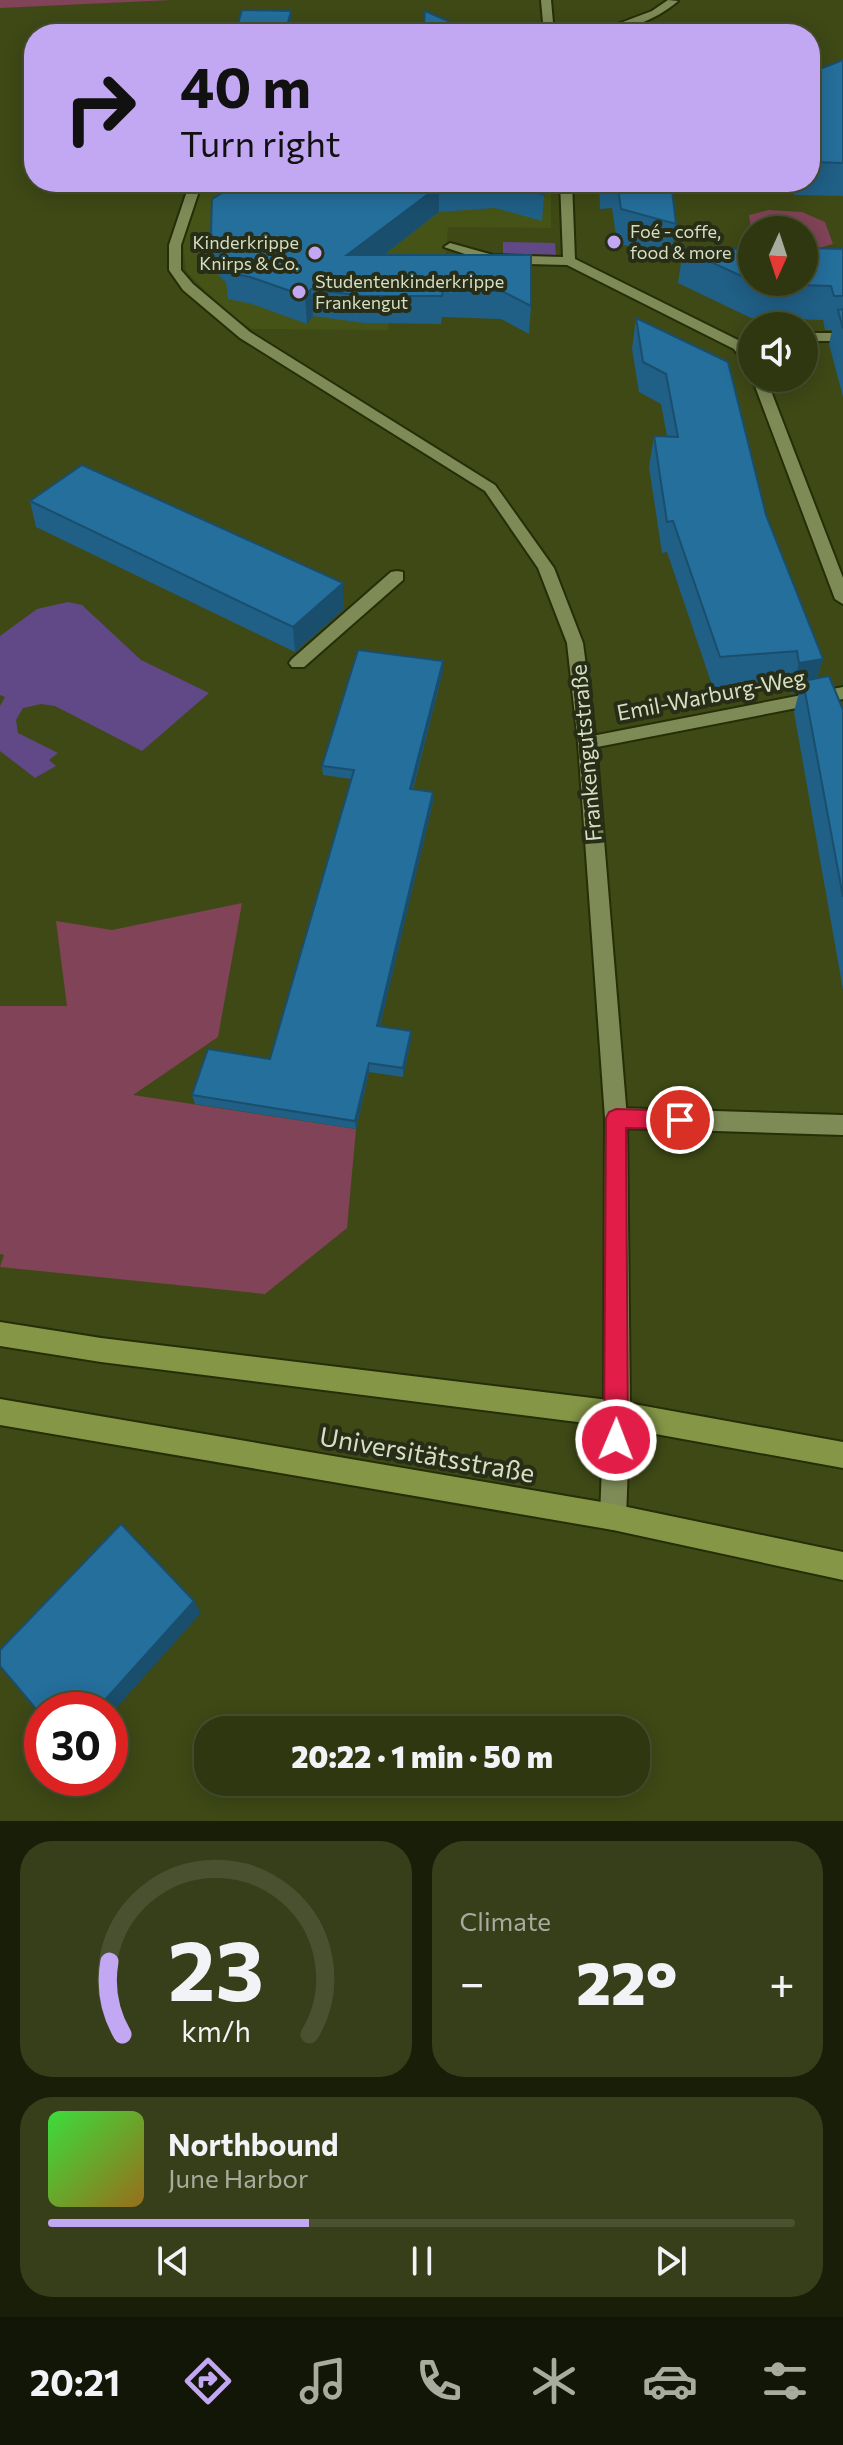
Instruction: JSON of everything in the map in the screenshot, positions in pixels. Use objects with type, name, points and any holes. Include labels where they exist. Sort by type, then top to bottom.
[{"type":"main road","points":[[0,1334],[117,1352],[617,1414],[843,1455]]},
{"type":"main road","name":"Universitätsstraße","points":[[0,1412],[613,1517],[843,1566]]},
{"type":"street","points":[[546,0],[548,24]]},
{"type":"street","points":[[624,24],[655,13],[673,1]]},
{"type":"street","name":"Frankengutstraße","points":[[193,192],[175,245],[175,270],[188,287],[245,335],[490,488],[519,525],[546,568],[575,643],[587,743],[616,1118],[617,1414],[613,1517]]},
{"type":"street","points":[[566,192],[569,261]]},
{"type":"street","points":[[450,247],[492,259],[569,261],[738,340]]},
{"type":"street","points":[[818,337],[843,337]]},
{"type":"street","points":[[764,392],[843,599]]},
{"type":"street","points":[[298,663],[397,576]]},
{"type":"street","name":"Emil-Warburg-Weg","points":[[587,743],[843,693]]},
{"type":"street","points":[[616,1118],[843,1125]]},
{"type":"shaded area","points":[[0,0],[172,0],[0,8]]},
{"type":"shaded area","points":[[197,192],[551,192],[551,228],[448,227],[445,267],[396,266],[388,330],[252,329],[227,313],[186,271],[183,244]]},
{"type":"shaded area","points":[[769,210],[802,212],[811,216],[749,216]]},
{"type":"shaded area","points":[[818,219],[825,222],[833,244],[819,248]]},
{"type":"shaded area","points":[[503,242],[555,243],[556,255],[503,254]]},
{"type":"shaded area","points":[[68,602],[82,605],[141,660],[209,693],[142,751],[55,706],[41,704],[23,708],[16,720],[18,733],[58,753],[49,760],[56,766],[35,778],[0,751],[0,706],[5,697],[0,695],[0,636],[37,609]]},
{"type":"shaded area","points":[[242,903],[218,1037],[133,1095],[356,1129],[347,1228],[265,1294],[0,1267],[4,1255],[0,1254],[0,1006],[67,1006],[56,921],[112,930]]},
{"type":"building","points":[[242,10],[291,11],[288,24],[238,24]]},
{"type":"building","points":[[425,11],[455,24],[424,24]]},
{"type":"building","points":[[843,60],[843,163],[820,162],[820,69]]},
{"type":"building","points":[[224,192],[431,192],[347,255],[531,255],[531,306],[502,291],[443,289],[442,296],[363,296],[311,289],[305,296],[225,272],[226,258],[216,249],[211,233],[212,199]]},
{"type":"building","points":[[618,192],[672,192],[676,224],[621,209]]},
{"type":"building","points":[[818,248],[843,249],[843,296],[834,296],[831,286],[818,286]]},
{"type":"building","points":[[683,249],[738,249],[738,275]]},
{"type":"building","points":[[843,309],[843,329],[838,310]]},
{"type":"building","points":[[636,318],[728,362],[766,515],[823,659],[799,663],[797,651],[720,657],[673,521],[667,522],[654,436],[678,437],[666,374],[643,362]]},
{"type":"building","points":[[82,465],[343,583],[293,627],[30,501]]},
{"type":"building","points":[[358,650],[443,661],[410,789],[433,792],[377,1026],[411,1031],[403,1068],[369,1063],[355,1121],[192,1095],[208,1049],[270,1059],[354,770],[322,766]]},
{"type":"building","points":[[829,676],[843,710],[843,897],[803,681]]},
{"type":"building","points":[[121,1524],[194,1601],[112,1692],[24,1692],[24,1695],[0,1666],[0,1650]]},
{"type":"place","name":"Foé - coffe, food & more","points":[[614,242]]},
{"type":"place","name":"Kinderkrippe Knirps & Co.","points":[[315,253]]},
{"type":"place","name":"Studentenkinderkrippe Frankengut","points":[[299,292]]},
{"type":"route","points":[[616,1440],[616,1118],[680,1120]]}]
